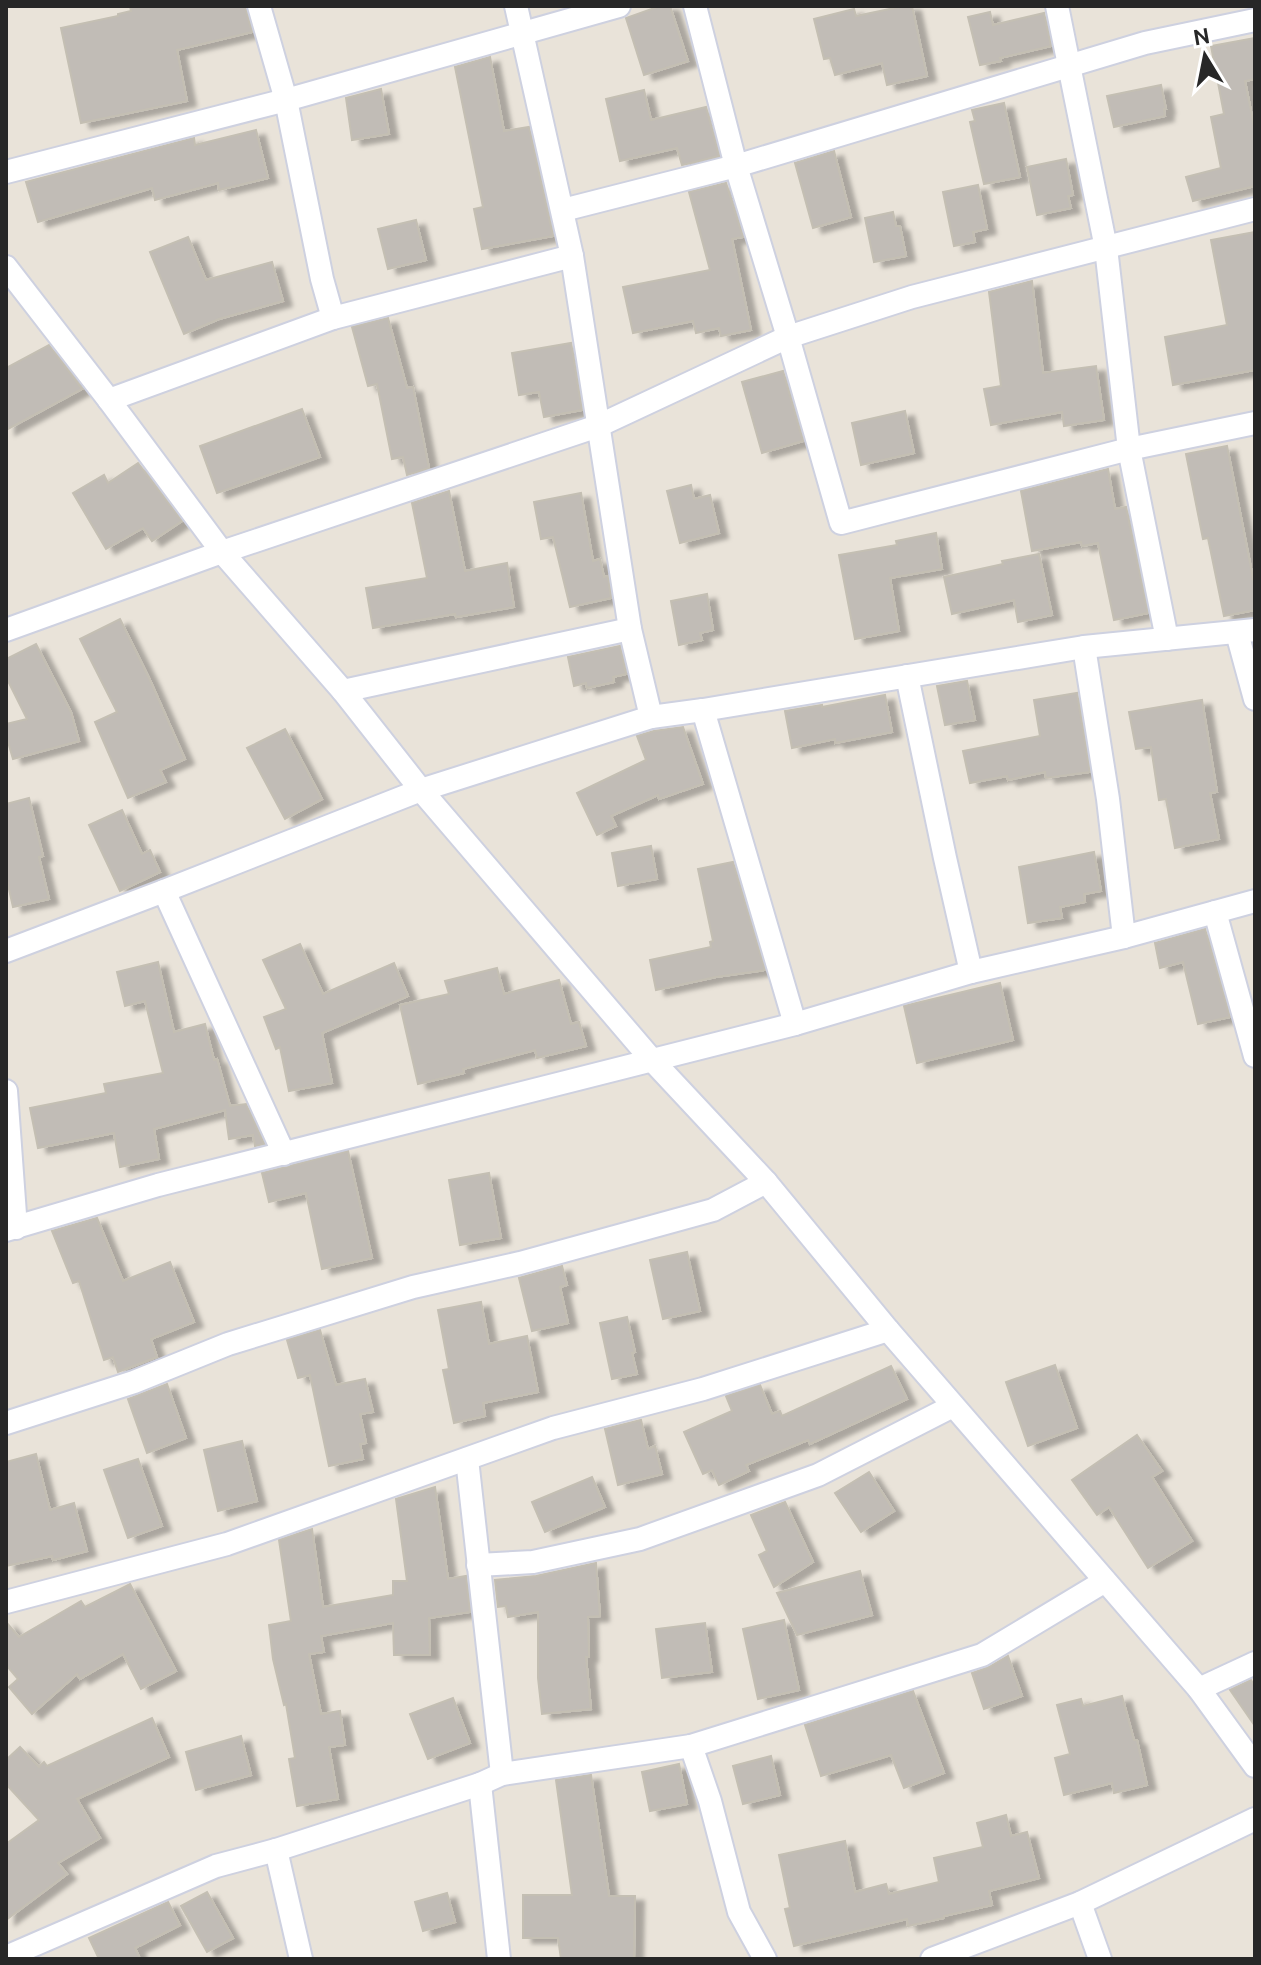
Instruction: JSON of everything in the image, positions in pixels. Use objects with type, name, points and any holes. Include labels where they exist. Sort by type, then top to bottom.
[{"type":"street","points":[[259,6],[286,100],[322,279],[333,318]]},
{"type":"street","points":[[516,6],[572,256],[630,629],[651,717]]},
{"type":"street","points":[[6,172],[286,100],[619,6]]},
{"type":"street","points":[[695,6],[736,166],[841,523],[1129,449],[1255,423]]},
{"type":"street","points":[[1057,6],[1106,248],[1129,449],[1167,639]]},
{"type":"street","points":[[563,210],[736,166],[1145,43],[1255,20]]},
{"type":"street","points":[[6,630],[222,552],[598,426],[788,337],[912,297],[1255,209]]},
{"type":"street","points":[[109,400],[333,318],[572,256]]},
{"type":"street","points":[[6,267],[222,552],[343,691],[421,790],[652,1060],[766,1182],[888,1330],[1199,1689],[1255,1766]]},
{"type":"street","points":[[343,691],[630,629]]},
{"type":"street","points":[[6,951],[421,790],[651,717],[1084,647],[1246,631],[1255,699]]},
{"type":"street","points":[[1084,647],[1108,799],[1124,937]]},
{"type":"street","points":[[907,676],[971,972]]},
{"type":"street","points":[[703,710],[795,1024]]},
{"type":"street","points":[[164,891],[284,1154]]},
{"type":"street","points":[[6,1091],[11,1229],[158,1185],[795,1024],[971,972],[1124,937],[1255,901]]},
{"type":"street","points":[[1215,912],[1255,1056]]},
{"type":"street","points":[[6,1423],[134,1382],[228,1344],[368,1300],[520,1263],[713,1210],[766,1182]]},
{"type":"street","points":[[6,1602],[227,1544],[553,1428],[703,1389],[888,1330]]},
{"type":"street","points":[[478,1565],[533,1562],[640,1539],[818,1475],[953,1406]]},
{"type":"street","points":[[467,1459],[502,1774]]},
{"type":"street","points":[[6,1957],[216,1866],[276,1850],[480,1784],[502,1774],[691,1746],[982,1655],[1105,1581]]},
{"type":"street","points":[[1199,1689],[1255,1663]]},
{"type":"street","points":[[691,1746],[710,1801],[739,1912],[765,1959]]},
{"type":"street","points":[[480,1784],[499,1959]]},
{"type":"street","points":[[932,1959],[1080,1903],[1255,1819]]},
{"type":"street","points":[[276,1850],[301,1959]]},
{"type":"street","points":[[1080,1903],[1100,1959]]},
{"type":"building","points":[[130,6],[245,6],[252,32],[177,50],[187,101],[81,123],[61,28],[118,16],[131,11]]},
{"type":"building","points":[[660,6],[670,6],[688,61],[644,75],[626,18]]},
{"type":"building","points":[[912,6],[927,76],[887,85],[882,63],[835,75],[830,58],[824,59],[814,19],[854,9],[856,16]]},
{"type":"building","points":[[990,12],[993,25],[1044,13],[1051,46],[980,65],[968,17]]},
{"type":"building","points":[[1255,38],[1255,79],[1245,81],[1255,131],[1255,186],[1193,201],[1186,177],[1221,168],[1211,117],[1224,114],[1211,46]]},
{"type":"building","points":[[490,57],[504,131],[529,127],[553,236],[482,249],[474,209],[483,207],[455,67]]},
{"type":"building","points":[[1161,85],[1165,116],[1114,127],[1107,96]]},
{"type":"building","points":[[381,89],[389,134],[352,140],[346,98]]},
{"type":"building","points":[[644,90],[651,120],[706,107],[719,156],[682,165],[677,148],[620,161],[606,99]]},
{"type":"building","points":[[1004,103],[1020,177],[984,184],[970,122],[975,121],[972,110]]},
{"type":"building","points":[[256,130],[268,178],[219,190],[218,183],[155,200],[152,188],[38,222],[26,182],[194,138],[195,145]]},
{"type":"building","points":[[834,151],[851,217],[813,228],[795,163]]},
{"type":"building","points":[[1066,159],[1073,195],[1068,196],[1071,208],[1037,215],[1027,167]]},
{"type":"building","points":[[726,183],[743,237],[732,239],[751,330],[721,336],[719,328],[696,333],[693,321],[633,333],[623,287],[710,270],[689,192]]},
{"type":"building","points":[[978,185],[987,229],[973,232],[975,242],[954,246],[943,192]]},
{"type":"building","points":[[893,212],[896,226],[900,226],[906,256],[874,262],[865,218]]},
{"type":"building","points":[[416,220],[426,260],[388,269],[378,229]]},
{"type":"building","points":[[1255,232],[1255,370],[1173,385],[1165,337],[1227,325],[1211,240]]},
{"type":"building","points":[[188,237],[206,280],[272,262],[283,301],[219,319],[184,334],[150,252]]},
{"type":"building","points":[[1032,281],[1043,373],[1096,366],[1104,420],[1064,426],[1062,412],[991,425],[984,389],[1001,386],[989,292]]},
{"type":"building","points":[[388,318],[407,388],[413,387],[429,468],[407,475],[403,457],[392,459],[377,384],[368,386],[352,327]]},
{"type":"building","points":[[571,343],[582,410],[544,417],[539,392],[519,395],[512,353]]},
{"type":"building","points":[[49,345],[82,389],[6,430],[6,368]]},
{"type":"building","points":[[783,371],[803,441],[762,453],[742,382]]},
{"type":"building","points":[[302,409],[320,457],[217,493],[200,446]]},
{"type":"building","points":[[905,411],[914,453],[861,465],[852,423]]},
{"type":"building","points":[[1227,446],[1255,588],[1255,610],[1224,616],[1208,538],[1203,539],[1186,454]]},
{"type":"building","points":[[138,463],[182,521],[152,541],[143,528],[106,549],[73,493],[104,475],[108,483]]},
{"type":"building","points":[[1108,469],[1115,509],[1126,507],[1148,613],[1114,620],[1098,543],[1082,546],[1081,542],[1032,551],[1021,491]]},
{"type":"building","points":[[691,485],[694,499],[710,495],[719,533],[680,543],[667,491]]},
{"type":"building","points":[[449,491],[465,571],[507,563],[514,607],[373,628],[366,588],[427,578],[412,503]]},
{"type":"building","points":[[581,493],[593,561],[600,559],[604,577],[608,576],[611,598],[570,607],[553,537],[541,539],[534,502]]},
{"type":"building","points":[[936,533],[942,569],[890,578],[899,631],[855,639],[839,555],[897,545],[896,541]]},
{"type":"building","points":[[1039,554],[1052,615],[1018,622],[1014,600],[952,614],[944,577]]},
{"type":"building","points":[[707,594],[713,630],[700,633],[702,640],[679,645],[671,601]]},
{"type":"building","points":[[120,619],[185,759],[160,770],[166,782],[128,798],[95,722],[117,712],[80,639]]},
{"type":"building","points":[[36,644],[71,712],[79,741],[13,759],[6,724],[27,719],[6,677],[6,659]]},
{"type":"building","points":[[620,646],[626,674],[613,677],[614,682],[587,688],[586,683],[574,686],[568,657]]},
{"type":"building","points":[[967,681],[975,720],[945,725],[937,686]]},
{"type":"building","points":[[1077,693],[1090,772],[1046,778],[1045,772],[1008,780],[1007,776],[970,783],[963,751],[1040,736],[1034,700]]},
{"type":"building","points":[[885,695],[892,732],[792,748],[785,711]]},
{"type":"building","points":[[1202,700],[1217,792],[1210,793],[1219,839],[1175,848],[1166,799],[1159,800],[1151,747],[1136,749],[1129,712]]},
{"type":"building","points":[[683,727],[703,784],[659,799],[658,795],[611,816],[616,826],[597,835],[577,793],[646,760],[637,736]]},
{"type":"building","points":[[285,729],[322,799],[285,819],[247,748]]},
{"type":"building","points":[[29,798],[43,856],[39,857],[49,899],[13,907],[6,876],[6,804]]},
{"type":"building","points":[[122,810],[142,854],[150,850],[160,872],[120,891],[89,825]]},
{"type":"building","points":[[651,846],[657,879],[618,886],[612,853]]},
{"type":"building","points":[[1094,852],[1101,891],[1084,894],[1085,902],[1060,907],[1062,918],[1028,923],[1019,867]]},
{"type":"building","points":[[733,862],[765,970],[656,990],[650,960],[711,947],[710,942],[713,941],[698,869]]},
{"type":"building","points":[[1205,929],[1230,1017],[1198,1024],[1183,962],[1160,968],[1155,943]]},
{"type":"building","points":[[300,944],[323,994],[394,963],[408,996],[322,1033],[332,1083],[289,1091],[280,1047],[276,1049],[264,1017],[286,1009],[263,960]]},
{"type":"building","points":[[158,962],[174,1032],[205,1024],[230,1106],[246,1104],[264,1144],[255,1146],[253,1135],[229,1139],[225,1110],[154,1129],[159,1159],[120,1167],[114,1133],[38,1148],[30,1108],[106,1093],[104,1084],[163,1073],[145,1001],[125,1006],[117,972]]},
{"type":"building","points":[[497,968],[504,994],[559,980],[571,1024],[579,1022],[586,1046],[537,1058],[535,1050],[418,1084],[400,1005],[449,994],[445,981]]},
{"type":"building","points":[[1000,983],[1013,1040],[917,1063],[904,1006]]},
{"type":"building","points":[[348,1151],[372,1258],[322,1269],[306,1193],[269,1202],[262,1173]]},
{"type":"building","points":[[489,1173],[501,1238],[460,1245],[449,1180]]},
{"type":"building","points":[[97,1218],[123,1281],[170,1262],[194,1322],[151,1339],[157,1357],[118,1372],[113,1357],[104,1360],[79,1281],[73,1283],[52,1231]]},
{"type":"building","points":[[687,1252],[700,1311],[663,1319],[650,1260]]},
{"type":"building","points":[[562,1266],[567,1285],[560,1287],[568,1323],[532,1331],[519,1278]]},
{"type":"building","points":[[481,1302],[489,1344],[527,1336],[538,1392],[483,1403],[485,1416],[454,1423],[443,1370],[449,1369],[438,1310]]},
{"type":"building","points":[[627,1317],[637,1374],[612,1379],[600,1323]]},
{"type":"building","points":[[320,1330],[336,1385],[365,1379],[373,1412],[360,1414],[366,1443],[360,1444],[363,1459],[329,1466],[310,1375],[298,1378],[287,1340]]},
{"type":"building","points":[[1055,1365],[1077,1428],[1028,1446],[1006,1382]]},
{"type":"building","points":[[891,1366],[907,1399],[810,1444],[808,1440],[746,1465],[749,1471],[719,1485],[712,1470],[703,1474],[684,1432],[732,1411],[726,1396],[760,1385],[772,1414],[780,1411],[782,1416]]},
{"type":"building","points":[[167,1384],[186,1438],[147,1453],[128,1399]]},
{"type":"building","points":[[641,1420],[648,1449],[655,1446],[662,1474],[618,1485],[605,1429]]},
{"type":"building","points":[[1137,1435],[1162,1471],[1152,1477],[1192,1541],[1148,1568],[1109,1507],[1097,1515],[1072,1480]]},
{"type":"building","points":[[242,1441],[257,1501],[218,1511],[204,1450]]},
{"type":"building","points":[[36,1454],[50,1510],[74,1503],[87,1551],[53,1560],[52,1556],[6,1566],[6,1462]]},
{"type":"building","points":[[138,1459],[162,1526],[128,1538],[104,1470]]},
{"type":"building","points":[[869,1472],[894,1511],[861,1532],[835,1493]]},
{"type":"building","points":[[592,1477],[605,1507],[545,1532],[532,1502]]},
{"type":"building","points":[[435,1487],[448,1579],[466,1576],[470,1612],[429,1618],[430,1655],[394,1655],[393,1623],[321,1636],[324,1652],[309,1654],[321,1714],[340,1711],[345,1745],[329,1747],[338,1799],[297,1806],[289,1759],[295,1758],[286,1704],[273,1659],[269,1625],[291,1621],[279,1540],[312,1529],[323,1607],[393,1595],[393,1581],[407,1581],[396,1499]]},
{"type":"building","points":[[785,1502],[813,1562],[774,1587],[759,1555],[767,1551],[751,1515]]},
{"type":"building","points":[[596,1563],[600,1616],[588,1617],[589,1657],[586,1657],[591,1709],[542,1714],[538,1678],[538,1612],[508,1617],[506,1606],[498,1607],[495,1580],[536,1576]]},
{"type":"building","points":[[860,1571],[872,1615],[797,1635],[777,1593]]},
{"type":"building","points":[[130,1584],[176,1671],[141,1689],[123,1654],[80,1679],[77,1674],[32,1714],[9,1687],[18,1679],[6,1665],[6,1622],[19,1637],[81,1601],[85,1607]]},
{"type":"building","points":[[784,1620],[799,1690],[758,1699],[743,1629]]},
{"type":"building","points":[[705,1623],[712,1672],[662,1678],[656,1629]]},
{"type":"building","points":[[1008,1656],[1022,1696],[984,1709],[972,1673]]},
{"type":"building","points":[[1251,1680],[1255,1687],[1255,1726],[1230,1690]]},
{"type":"building","points":[[913,1691],[944,1773],[904,1788],[891,1755],[821,1776],[805,1725]]},
{"type":"building","points":[[1122,1696],[1134,1740],[1137,1740],[1147,1785],[1114,1793],[1112,1783],[1064,1795],[1055,1758],[1070,1754],[1057,1705],[1081,1699],[1083,1706]]},
{"type":"building","points":[[453,1698],[470,1743],[428,1759],[410,1714]]},
{"type":"building","points":[[152,1718],[169,1757],[77,1799],[100,1838],[58,1863],[67,1874],[6,1920],[6,1844],[39,1820],[6,1784],[6,1760],[20,1747],[39,1767],[44,1762],[47,1766]]},
{"type":"building","points":[[241,1736],[251,1775],[196,1790],[186,1752]]},
{"type":"building","points":[[771,1756],[780,1795],[743,1804],[733,1766]]},
{"type":"building","points":[[679,1764],[687,1804],[650,1811],[642,1772]]},
{"type":"building","points":[[591,1775],[609,1896],[635,1896],[634,1959],[561,1959],[558,1938],[523,1938],[523,1895],[572,1895],[556,1780]]},
{"type":"building","points":[[1006,1815],[1011,1836],[1027,1832],[1039,1878],[989,1891],[992,1905],[908,1926],[907,1919],[794,1946],[785,1909],[790,1908],[779,1855],[845,1841],[855,1892],[886,1884],[889,1894],[939,1882],[934,1858],[983,1847],[977,1823]]},
{"type":"building","points":[[207,1892],[233,1938],[207,1952],[181,1906]]},
{"type":"building","points":[[447,1893],[455,1922],[423,1931],[415,1902]]},
{"type":"building","points":[[168,1902],[180,1925],[135,1948],[140,1959],[99,1959],[89,1938]]}]
